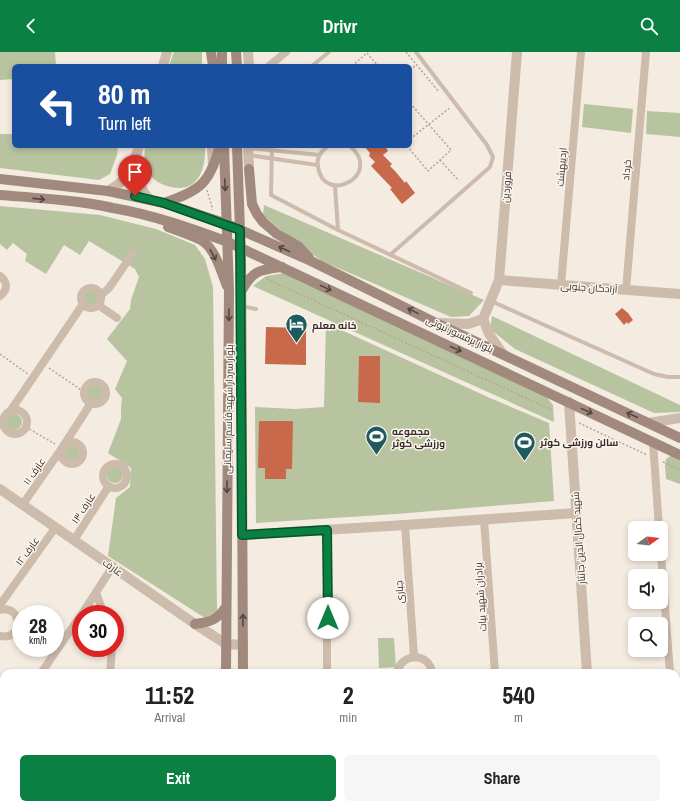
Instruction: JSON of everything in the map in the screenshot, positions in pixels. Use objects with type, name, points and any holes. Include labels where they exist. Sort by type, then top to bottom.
[{"type":"main road","points":[[210,52],[213,64]]},
{"type":"main road","points":[[222,52],[222,64]]},
{"type":"main road","points":[[236,52],[237,64]]},
{"type":"main road","points":[[164,203],[196,190],[205,182],[213,167],[219,148]]},
{"type":"main road","name":"بلوار سردار شهید قاسم سلیمانی","points":[[224,148],[229,292],[226,669]]},
{"type":"main road","name":"بلوار سردار شهید قاسم سلیمانی","points":[[237,148],[241,292],[243,669]]},
{"type":"main road","points":[[249,169],[252,204],[257,214],[263,222],[278,234],[298,246],[312,261]]},
{"type":"main road","name":"بلوار پرفسور ثبوتی","points":[[2,177],[108,191],[149,199],[227,224],[312,261],[436,322],[680,438]]},
{"type":"main road","name":"بلوار پرفسور ثبوتی","points":[[0,195],[112,207],[192,228],[240,247],[680,455]]},
{"type":"main road","points":[[161,219],[166,227],[201,240],[207,245],[229,292]]},
{"type":"main road","points":[[241,292],[248,279],[259,271],[282,267]]},
{"type":"main road","points":[[194,624],[213,620],[220,616],[226,607]]},
{"type":"street","points":[[164,64],[167,52]]},
{"type":"street","points":[[209,64],[210,52]]},
{"type":"street","points":[[248,52],[248,64]]},
{"type":"street","points":[[271,64],[286,52]]},
{"type":"street","name":"فروردین","points":[[484,319],[499,280],[517,52]]},
{"type":"street","name":"اردیبهشت","points":[[561,285],[581,52]]},
{"type":"street","name":"خرداد","points":[[626,290],[646,52]]},
{"type":"street","points":[[108,191],[120,185],[130,173],[138,148]]},
{"type":"street","points":[[212,148],[213,167]]},
{"type":"street","points":[[248,150],[249,169]]},
{"type":"street","points":[[133,165],[139,183],[149,199]]},
{"type":"street","points":[[101,295],[100,292],[94,288],[88,288],[81,295],[81,298],[83,304],[89,308],[98,305],[101,295],[109,288],[133,253]]},
{"type":"street","points":[[0,276],[4,279],[6,286],[4,292],[0,296]]},
{"type":"street","name":"آزادگان جنوبی","points":[[499,280],[680,294]]},
{"type":"street","points":[[5,417],[18,411],[25,416],[26,419],[26,427],[24,430],[17,434],[10,433],[4,428],[3,424],[5,417],[83,304]]},
{"type":"street","points":[[98,305],[117,318]]},
{"type":"street","points":[[436,322],[468,324],[484,319],[489,334],[503,354]]},
{"type":"street","points":[[93,382],[100,383],[105,388],[105,396],[101,402],[91,403],[85,399],[84,392],[86,385],[93,382]]},
{"type":"street","name":"شهید کمال الدین جانثار","points":[[569,402],[587,669]]},
{"type":"street","name":"عارف ۱۱","points":[[23,504],[91,403]]},
{"type":"street","points":[[649,423],[680,418]]},
{"type":"street","points":[[653,442],[659,521]]},
{"type":"street","name":"عارف ۱۳","points":[[74,540],[109,486]]},
{"type":"street","name":"عارف","points":[[1,493],[23,504],[55,528],[113,566],[194,624],[226,644]]},
{"type":"street","points":[[242,535],[576,513]]},
{"type":"street","name":"برادران شهید بیات","points":[[484,520],[495,669]]},
{"type":"street","name":"جباری","points":[[405,525],[414,657]]},
{"type":"street","name":"عارف ۱۲","points":[[0,605],[55,528]]},
{"type":"street","points":[[327,530],[327,669]]},
{"type":"street","points":[[662,561],[670,669]]},
{"type":"street","points":[[88,605],[113,566]]},
{"type":"street","points":[[96,593],[101,605]]},
{"type":"street","points":[[0,610],[7,609],[12,611],[18,619],[18,624],[14,633],[9,636],[0,636]]},
{"type":"street","points":[[45,669],[72,628]]},
{"type":"street","points":[[226,644],[243,645]]},
{"type":"street","points":[[328,645],[330,669]]},
{"type":"street","points":[[110,669],[111,657]]},
{"type":"street","points":[[397,669],[404,659],[414,657],[421,658],[428,663],[430,669]]},
{"type":"lane","points":[[314,64],[329,52]]},
{"type":"lane","points":[[390,255],[490,167],[493,157],[487,145],[416,52]]},
{"type":"lane","points":[[272,148],[271,195],[338,230],[471,293]]},
{"type":"lane","points":[[248,150],[272,148],[319,156]]},
{"type":"lane","points":[[325,148],[319,156],[319,172],[323,179],[335,186],[343,186],[350,183],[359,172],[360,158],[352,148]]},
{"type":"lane","points":[[248,150],[272,159],[318,165]]},
{"type":"lane","points":[[335,186],[338,230]]},
{"type":"lane","points":[[490,301],[654,374],[668,377],[680,377]]},
{"type":"lane","points":[[241,306],[256,309]]},
{"type":"path","points":[[406,52],[441,95]]},
{"type":"path","points":[[354,64],[368,53],[376,64]]},
{"type":"path","points":[[412,68],[416,65]]},
{"type":"path","points":[[412,138],[455,103]]},
{"type":"path","points":[[409,148],[428,170],[451,150],[412,105]]},
{"type":"path","points":[[440,160],[459,181]]},
{"type":"path","points":[[267,279],[552,410]]},
{"type":"path","points":[[0,354],[32,377]]},
{"type":"path","points":[[42,363],[84,392]]},
{"type":"path","points":[[577,422],[646,455]]},
{"type":"path","points":[[26,427],[62,448]]},
{"type":"path","points":[[663,462],[680,470]]},
{"type":"green space","points":[[0,52],[55,52],[56,64],[12,64],[12,79],[0,80]]},
{"type":"green space","points":[[174,52],[202,52],[202,64],[170,64]]},
{"type":"green space","points":[[584,104],[633,109],[631,133],[582,127]]},
{"type":"green space","points":[[647,111],[680,113],[680,137],[646,134]]},
{"type":"green space","points":[[0,134],[12,134],[12,148],[118,148],[117,155],[110,174],[99,180],[0,168]]},
{"type":"green space","points":[[145,148],[205,148],[204,164],[198,179],[186,187],[177,188],[162,184],[149,174],[146,167]]},
{"type":"green space","points":[[264,205],[484,300],[469,316],[451,317],[322,261],[291,239],[263,215]]},
{"type":"green space","points":[[0,206],[100,215],[156,229],[195,245],[205,259],[213,287],[217,611],[205,618],[108,556],[116,498],[130,487],[131,468],[108,453],[121,419],[122,398],[115,389],[127,361],[107,339],[130,309],[131,300],[139,277],[135,269],[89,241],[80,255],[64,245],[46,274],[25,261],[27,254],[13,243],[7,250],[0,244]]},
{"type":"green space","points":[[285,273],[545,395],[553,405],[554,422],[253,286],[266,276]]},
{"type":"green space","points":[[91,289],[97,291],[99,297],[97,303],[91,305],[85,303],[83,297],[85,291]]},
{"type":"green space","points":[[492,316],[680,405],[680,412],[654,413],[515,349],[490,329]]},
{"type":"green space","name":"مجموعه ورزشی کوثر","points":[[326,323],[490,398],[549,423],[554,501],[396,514],[256,523],[255,407],[295,409],[324,407]]},
{"type":"green space","points":[[92,385],[98,385],[103,390],[101,399],[98,401],[92,401],[87,396],[87,390]]},
{"type":"green space","points":[[11,414],[17,414],[22,419],[20,428],[17,430],[11,430],[6,425],[6,419]]},
{"type":"green space","points":[[69,445],[75,445],[80,450],[78,459],[75,461],[69,461],[64,456],[64,450]]},
{"type":"green space","points":[[672,455],[680,459],[680,484],[666,479],[666,459]]},
{"type":"green space","points":[[112,467],[118,467],[123,472],[121,481],[118,483],[112,483],[107,478],[107,472]]},
{"type":"green space","points":[[378,638],[394,638],[396,667],[379,668]]},
{"type":"building","points":[[366,148],[386,148],[388,151],[383,155],[392,164],[390,166],[405,183],[406,181],[415,193],[402,204],[390,189],[392,188],[371,166],[375,162],[369,156],[370,153]]},
{"type":"building","points":[[622,308],[633,320],[624,325],[615,314]]},
{"type":"building","points":[[266,327],[306,328],[306,365],[265,364]]},
{"type":"building","points":[[359,356],[380,356],[380,403],[358,402]]},
{"type":"building","points":[[259,421],[293,421],[292,469],[286,469],[286,479],[265,479],[265,468],[258,468]]},
{"type":"place","name":"خانه معلم","points":[[296,344]]},
{"type":"place","name":"مجموعه ورزشی کوثر","points":[[376,456]]},
{"type":"place","name":"سالن ورزشی کوثر","points":[[524,462]]},
{"type":"route","points":[[135,196],[195,213],[240,230],[242,535],[327,530],[328,618]]}]
